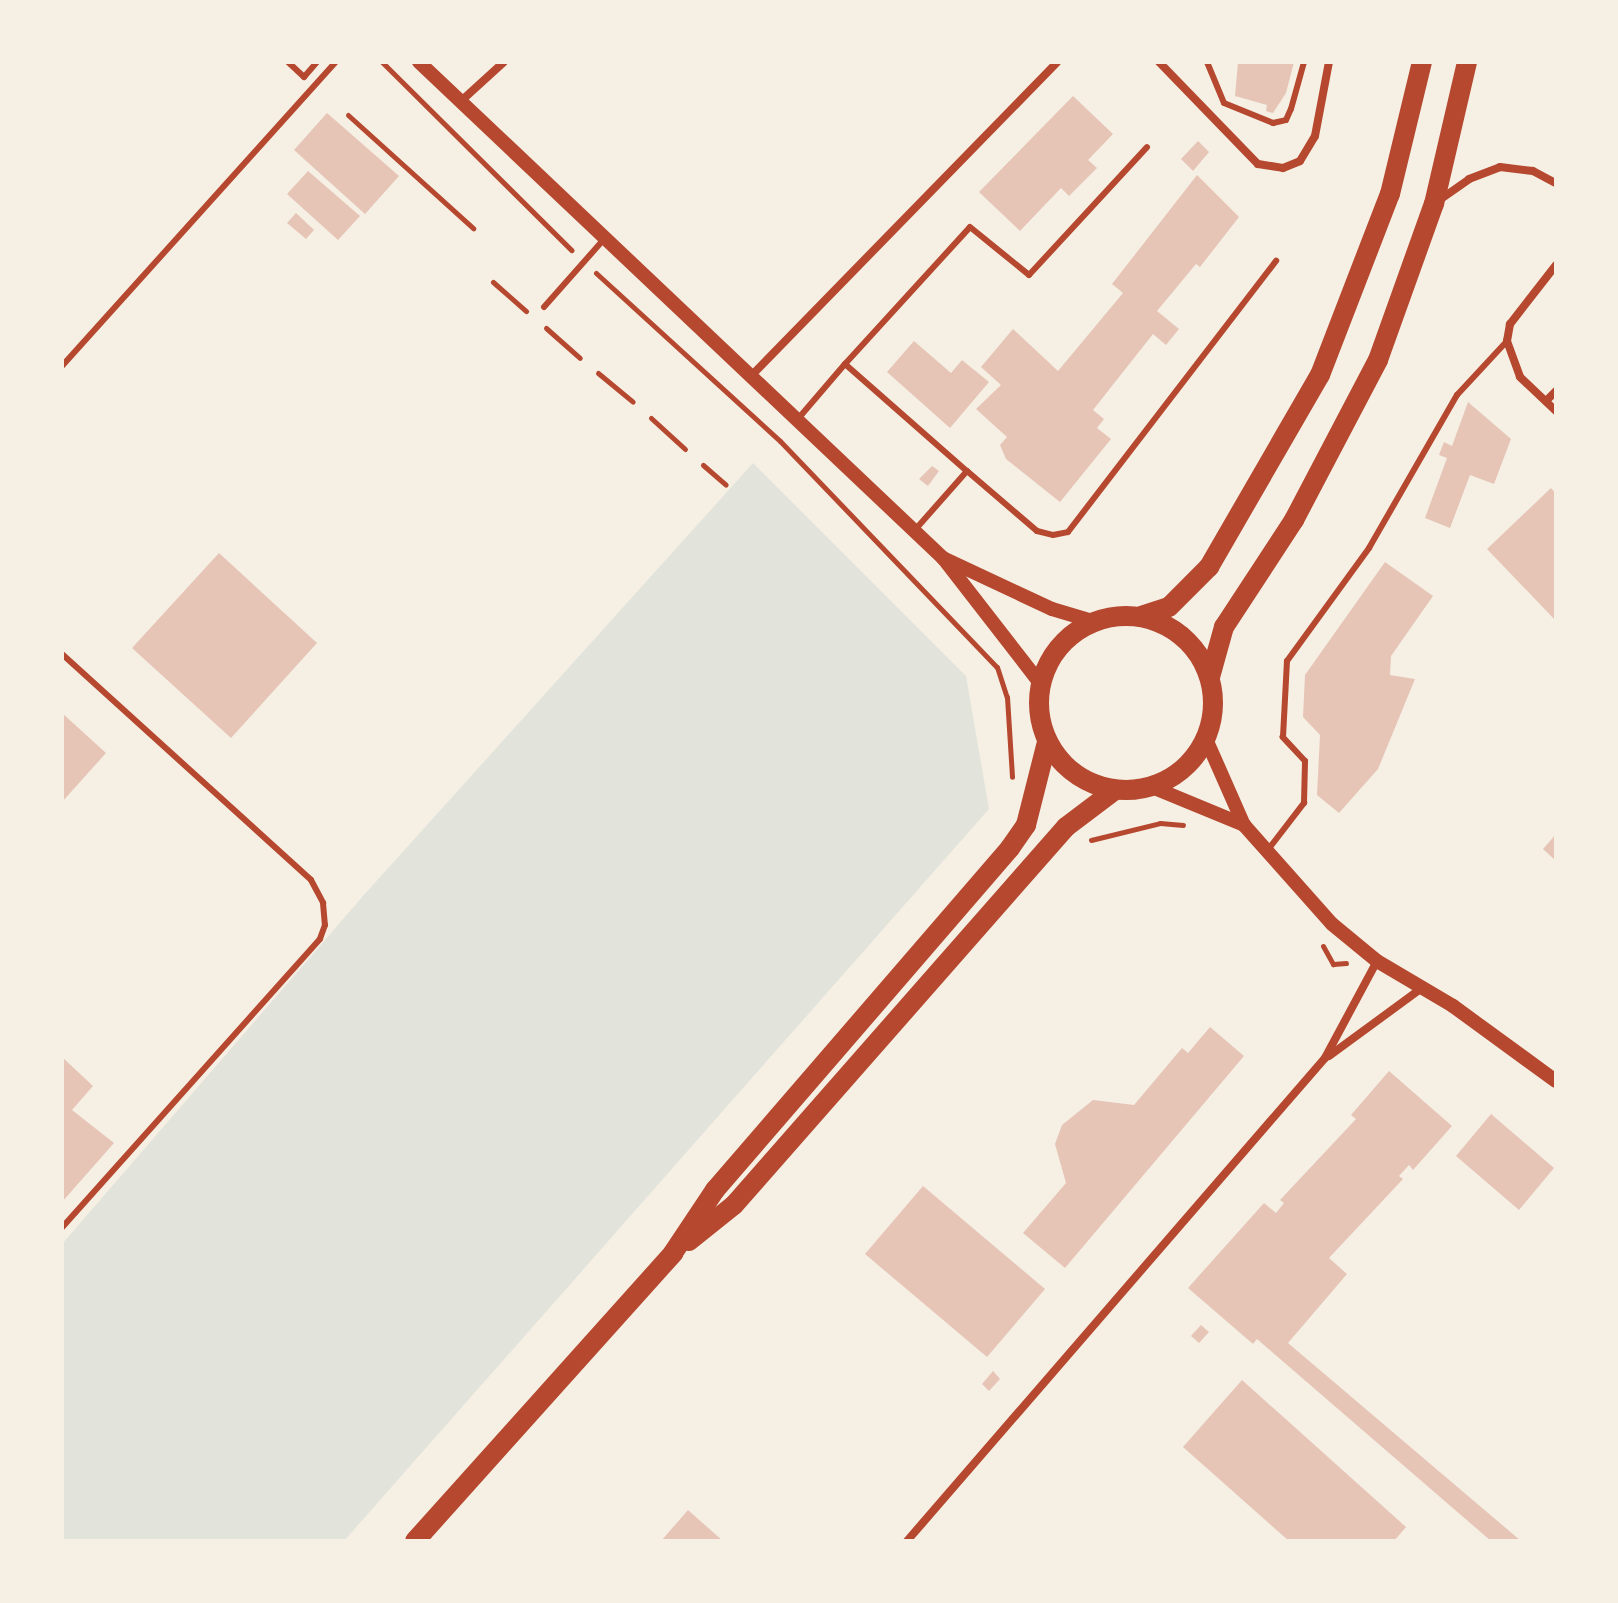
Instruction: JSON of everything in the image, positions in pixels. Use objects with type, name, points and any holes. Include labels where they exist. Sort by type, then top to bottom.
[{"type":"main road","points":[[1422,62],[1374,243],[1308,400],[1209,567],[1169,607],[1141,616],[1092,621],[1059,646],[1040,683],[1038,713],[1047,742],[1064,766],[1087,782],[1115,790],[1152,787],[1184,768],[1206,739],[1212,718],[1210,677],[1224,627],[1294,520],[1353,412],[1403,298],[1434,204],[1467,62]]},
{"type":"main road","points":[[1141,616],[1184,637],[1210,677]]},
{"type":"main road","points":[[415,1541],[673,1253],[715,1190],[1010,848],[1026,825],[1047,742]]},
{"type":"main road","points":[[673,1253],[734,1205],[1066,827],[1115,790]]},
{"type":"street","points":[[419,62],[943,558],[1040,683]]},
{"type":"street","points":[[460,102],[504,62]]},
{"type":"street","points":[[751,376],[1057,62]]},
{"type":"street","points":[[1159,62],[1258,164],[1283,168],[1300,161],[1315,136],[1329,62]]},
{"type":"street","points":[[1434,204],[1469,179],[1500,167],[1533,171],[1556,183]]},
{"type":"street","points":[[1556,265],[1510,324],[1507,341],[1520,377],[1556,411]]},
{"type":"street","points":[[1546,401],[1556,391]]},
{"type":"street","points":[[943,558],[1052,609],[1092,621]]},
{"type":"street","points":[[1206,739],[1244,825],[1332,924],[1377,961],[1422,988],[1556,1081]]},
{"type":"street","points":[[1152,787],[1244,825]]},
{"type":"street","points":[[907,1541],[1325,1058],[1377,961]]},
{"type":"street","points":[[1325,1058],[1422,988]]},
{"type":"lane","points":[[288,62],[304,77],[317,62]]},
{"type":"lane","points":[[62,366],[336,62]]},
{"type":"lane","points":[[1207,62],[1224,103],[1273,123],[1286,120],[1304,62]]},
{"type":"lane","points":[[797,420],[970,227],[1029,275],[1147,147]]},
{"type":"lane","points":[[544,307],[605,238]]},
{"type":"lane","points":[[845,364],[1037,531],[1068,532],[1276,261]]},
{"type":"lane","points":[[1267,851],[1304,803],[1305,761],[1283,737],[1287,661],[1369,548],[1457,395],[1507,341]]},
{"type":"lane","points":[[913,532],[967,471]]},
{"type":"lane","points":[[62,654],[311,880],[323,903],[325,925],[320,939],[62,1228]]},
{"type":"path","points":[[382,62],[509,194],[780,441],[997,667],[1007,697],[1015,795],[1033,800]]},
{"type":"path","points":[[348,115],[473,228]]},
{"type":"path","points":[[493,282],[526,311]]},
{"type":"path","points":[[546,328],[580,358]]},
{"type":"path","points":[[598,373],[633,402]]},
{"type":"path","points":[[651,418],[685,449]]},
{"type":"path","points":[[703,465],[726,485]]},
{"type":"path","points":[[1066,827],[1080,843],[1160,823],[1196,827]]},
{"type":"path","points":[[1321,943],[1333,964],[1377,961]]},
{"type":"shaded area","points":[[753,463],[966,676],[989,809],[344,1541],[62,1541],[62,1244],[363,896]]},
{"type":"building","points":[[1238,62],[1294,62],[1286,93],[1273,113],[1266,111],[1267,105],[1235,96]]},
{"type":"building","points":[[1073,96],[1113,134],[1088,160],[1097,168],[1069,196],[1061,188],[1020,231],[979,192]]},
{"type":"building","points":[[327,113],[399,176],[365,214],[294,150]]},
{"type":"building","points":[[1198,141],[1209,152],[1193,171],[1181,159]]},
{"type":"building","points":[[308,171],[360,216],[338,240],[287,194]]},
{"type":"building","points":[[1197,175],[1239,217],[1200,267],[1196,264],[1157,311],[1179,329],[1166,345],[1153,334],[1093,410],[1104,419],[1097,428],[1111,439],[1060,502],[1006,459],[1000,445],[1007,437],[976,409],[1001,385],[981,367],[1013,329],[1058,371],[1123,293],[1112,284]]},
{"type":"building","points":[[296,213],[314,230],[306,239],[287,223]]},
{"type":"building","points":[[914,341],[951,373],[962,360],[989,382],[950,428],[887,372]]},
{"type":"building","points":[[1468,402],[1511,439],[1494,484],[1470,475],[1450,528],[1425,518],[1447,458],[1439,455],[1444,442],[1452,446]]},
{"type":"building","points":[[932,466],[939,471],[928,486],[919,479]]},
{"type":"building","points":[[1551,488],[1556,494],[1556,621],[1487,549]]},
{"type":"building","points":[[219,553],[317,643],[231,738],[132,648]]},
{"type":"building","points":[[1385,562],[1433,596],[1391,656],[1390,675],[1415,679],[1378,769],[1339,813],[1317,795],[1320,735],[1303,717],[1305,675]]},
{"type":"building","points":[[62,713],[106,753],[62,802]]},
{"type":"building","points":[[1556,834],[1556,861],[1543,849]]},
{"type":"building","points":[[1210,1027],[1244,1056],[1065,1268],[1023,1233],[1066,1183],[1055,1144],[1062,1125],[1093,1100],[1134,1105],[1182,1048],[1188,1053]]},
{"type":"building","points":[[62,1057],[93,1086],[72,1110],[114,1143],[62,1202]]},
{"type":"building","points":[[1389,1071],[1452,1126],[1413,1170],[1409,1165],[1399,1176],[1403,1179],[1329,1258],[1347,1274],[1288,1343],[1521,1541],[1491,1541],[1257,1339],[1253,1344],[1188,1288],[1264,1203],[1276,1213],[1284,1203],[1280,1200],[1356,1119],[1351,1115]]},
{"type":"building","points":[[1491,1114],[1554,1168],[1519,1210],[1456,1156]]},
{"type":"building","points":[[923,1186],[1045,1289],[987,1357],[865,1254]]},
{"type":"building","points":[[1201,1325],[1209,1332],[1199,1343],[1191,1336]]},
{"type":"building","points":[[993,1371],[1000,1379],[989,1391],[982,1384]]},
{"type":"building","points":[[1242,1380],[1406,1527],[1394,1541],[1289,1541],[1183,1447]]},
{"type":"building","points":[[688,1510],[723,1541],[661,1541]]}]
